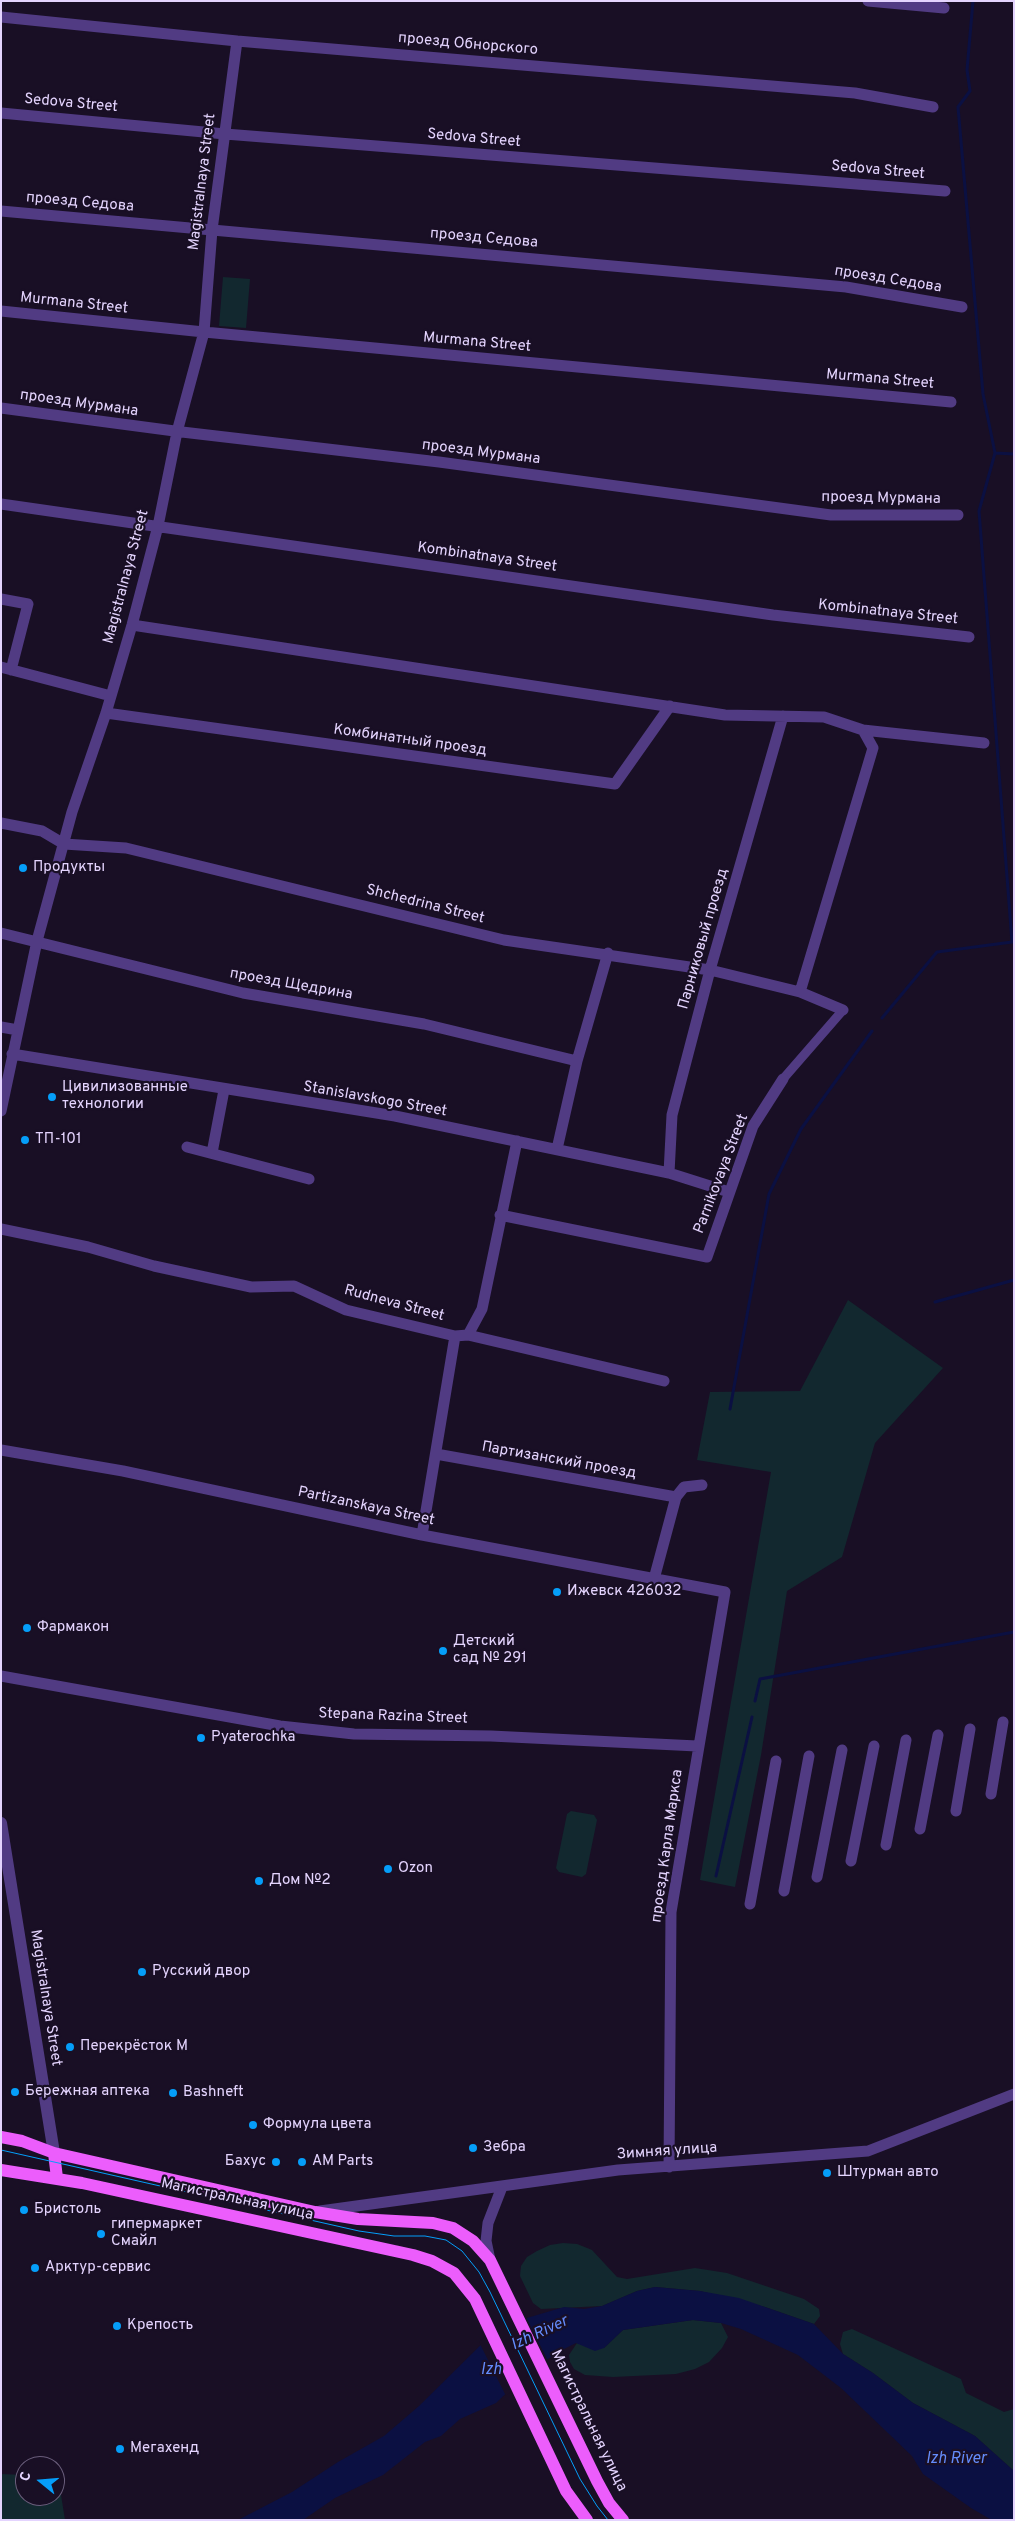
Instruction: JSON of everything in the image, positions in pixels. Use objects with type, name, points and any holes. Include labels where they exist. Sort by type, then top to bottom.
[{"type":"main road","name":"Магистральная улица","points":[[1,2137],[22,2141],[54,2153],[315,2212],[358,2219],[433,2223],[453,2228],[473,2241],[490,2260],[597,2481],[609,2503],[623,2520]]},
{"type":"main road","name":"Magistralnaya Street","points":[[54,2153],[57,2178]]},
{"type":"main road","name":"Магистральная улица","points":[[1,2170],[57,2178],[413,2255],[432,2261],[454,2273],[475,2299],[566,2491],[587,2520]]},
{"type":"street","points":[[868,1],[944,8]]},
{"type":"street","name":"проезд Обнорского","points":[[1,17],[237,41],[855,93],[933,106]]},
{"type":"street","name":"Magistralnaya Street","points":[[1,1111],[36,941],[72,812],[106,713],[132,625],[158,526],[177,432],[204,332],[212,230],[237,41]]},
{"type":"street","name":"Sedova Street","points":[[1,113],[225,134],[945,191]]},
{"type":"street","name":"проезд Седова","points":[[1,210],[846,287],[962,308]]},
{"type":"street","name":"Murmana Street","points":[[1,311],[204,332],[950,402]]},
{"type":"street","name":"проезд Мурмана","points":[[1,408],[177,432],[438,462],[831,515],[958,515]]},
{"type":"street","name":"Kombinatnaya Street","points":[[1,504],[773,615],[969,637]]},
{"type":"street","points":[[1,599],[28,604],[6,668],[111,696]]},
{"type":"street","points":[[132,625],[724,715],[824,717],[863,730],[984,743]]},
{"type":"street","name":"Комбинатный проезд","points":[[106,713],[615,784],[670,706]]},
{"type":"street","name":"Парниковый проезд","points":[[669,1172],[672,1115],[710,970],[782,716]]},
{"type":"street","points":[[800,992],[873,748],[863,730]]},
{"type":"street","name":"Shchedrina Street","points":[[1,823],[42,831],[64,844],[126,848],[504,940],[710,970],[800,992],[843,1010]]},
{"type":"street","name":"проезд Щедрина","points":[[1,933],[243,993],[424,1024],[577,1061]]},
{"type":"street","points":[[557,1149],[577,1061],[608,954]]},
{"type":"street","name":"Parnikovaya Street","points":[[500,1215],[707,1257],[753,1126],[783,1079],[843,1010]]},
{"type":"street","points":[[1,1027],[18,1030]]},
{"type":"street","name":"Stanislavskogo Street","points":[[12,1054],[224,1090],[395,1116],[669,1172],[729,1192]]},
{"type":"street","points":[[212,1153],[224,1090]]},
{"type":"street","points":[[468,1334],[482,1309],[500,1215],[517,1141]]},
{"type":"street","points":[[187,1147],[309,1179]]},
{"type":"street","name":"Rudneva Street","points":[[1,1229],[88,1247],[154,1266],[252,1287],[294,1286],[346,1310],[455,1336],[468,1334],[664,1381]]},
{"type":"street","points":[[422,1535],[455,1336]]},
{"type":"street","name":"Partizanskaya Street","points":[[1,1450],[122,1471],[422,1535],[725,1592]]},
{"type":"street","name":"Партизанский проезд","points":[[436,1454],[676,1497]]},
{"type":"street","points":[[654,1579],[676,1497],[684,1487],[702,1485]]},
{"type":"street","name":"проезд Карла Маркса","points":[[669,2167],[671,1912],[725,1592]]},
{"type":"street","name":"Stepana Razina Street","points":[[1,1676],[280,1726],[354,1734],[491,1736],[698,1746]]},
{"type":"street","points":[[991,1794],[1004,1722]]},
{"type":"street","points":[[956,1811],[970,1728]]},
{"type":"street","points":[[920,1828],[938,1735]]},
{"type":"street","points":[[886,1845],[906,1740]]},
{"type":"street","points":[[851,1861],[874,1746]]},
{"type":"street","points":[[817,1877],[842,1750]]},
{"type":"street","points":[[784,1891],[809,1756]]},
{"type":"street","points":[[750,1904],[776,1761]]},
{"type":"street","name":"Magistralnaya Street","points":[[1,1823],[6,1889],[54,2153]]},
{"type":"street","name":"Зимняя улица","points":[[315,2212],[618,2170],[868,2151],[1014,2094]]},
{"type":"street","points":[[490,2260],[486,2241],[488,2223],[502,2187]]},
{"type":"shaded area","points":[[223,277],[250,279],[246,328],[219,326]]},
{"type":"shaded area","points":[[848,1300],[943,1368],[875,1443],[842,1557],[787,1591],[761,1755],[735,1887],[700,1880],[771,1472],[697,1460],[710,1392],[800,1391]]},
{"type":"shaded area","points":[[571,1811],[594,1815],[597,1820],[586,1874],[582,1877],[559,1872],[556,1868],[567,1814]]},
{"type":"shaded area","points":[[563,2243],[577,2244],[592,2250],[617,2277],[627,2279],[695,2268],[727,2273],[804,2299],[819,2309],[820,2316],[814,2324],[765,2307],[700,2291],[655,2287],[637,2291],[602,2306],[541,2309],[533,2303],[520,2276],[521,2266],[527,2257],[537,2251],[550,2245]]},
{"type":"shaded area","points":[[693,2320],[721,2323],[728,2337],[722,2348],[709,2362],[695,2369],[676,2374],[613,2377],[585,2375],[574,2369],[570,2362],[569,2355],[577,2343],[604,2348],[623,2330]]},
{"type":"shaded area","points":[[852,2329],[961,2379],[966,2393],[1004,2412],[1014,2409],[1014,2471],[975,2436],[913,2403],[873,2373],[843,2354],[840,2344],[843,2332]]},
{"type":"shaded area","points":[[1,2474],[15,2475],[15,2506],[63,2506],[65,2520],[1,2520]]},
{"type":"water","name":"Izh River","points":[[655,2287],[700,2291],[739,2298],[814,2324],[843,2354],[873,2373],[913,2403],[975,2436],[1014,2471],[1014,2520],[990,2519],[923,2474],[912,2456],[841,2388],[798,2355],[741,2329],[721,2323],[693,2320],[623,2330],[604,2348],[595,2351],[576,2343],[558,2352],[524,2376],[496,2403],[460,2419],[441,2436],[425,2442],[383,2475],[335,2498],[303,2520],[238,2520],[292,2492],[338,2462],[384,2436],[419,2406],[500,2326],[564,2307],[584,2309],[602,2306],[637,2291]]},
{"type":"pier","points":[[525,2315],[548,2361],[525,2378],[506,2396],[479,2342],[499,2323]]},
{"type":"waterway","points":[[973,1],[967,70],[970,91],[958,107],[983,394],[995,453],[979,511],[1012,942]]},
{"type":"waterway","points":[[995,453],[1014,454]]},
{"type":"waterway","points":[[882,1018],[937,952],[1012,942]]},
{"type":"waterway","points":[[730,1409],[769,1194],[801,1129],[872,1031]]},
{"type":"waterway","points":[[935,1302],[1014,1280]]},
{"type":"waterway","points":[[755,1701],[760,1679],[1014,1632]]},
{"type":"waterway","points":[[716,1876],[752,1717]]},
{"type":"tram line","points":[[1,2150],[359,2231],[394,2236],[425,2236],[446,2240],[462,2251],[479,2272],[580,2479],[608,2520]]},
{"type":"place","name":"Продукты","points":[[23,868]]},
{"type":"place","name":"Цивилизованные технологии","points":[[52,1097]]},
{"type":"place","name":"ТП-101","points":[[25,1140]]},
{"type":"place","name":"Ижевск 426032","points":[[557,1592]]},
{"type":"place","name":"Фармакон","points":[[27,1628]]},
{"type":"place","name":"Детский сад № 291","points":[[443,1651]]},
{"type":"place","name":"Pyaterochka","points":[[201,1738]]},
{"type":"place","name":"Ozon","points":[[388,1869]]},
{"type":"place","name":"Дом №2","points":[[259,1881]]},
{"type":"place","name":"Русский двор","points":[[142,1972]]},
{"type":"place","name":"Перекрёсток М","points":[[70,2047]]},
{"type":"place","name":"Бережная аптека","points":[[15,2092]]},
{"type":"place","name":"Bashneft","points":[[173,2093]]},
{"type":"place","name":"Формула цвета","points":[[253,2125]]},
{"type":"place","name":"Зебра","points":[[473,2148]]},
{"type":"place","name":"Бахус","points":[[276,2162]]},
{"type":"place","name":"AM Parts","points":[[302,2162]]},
{"type":"place","name":"Штурман авто","points":[[827,2173]]},
{"type":"place","name":"Бристоль","points":[[24,2210]]},
{"type":"place","name":"гипермаркет Смайл","points":[[101,2234]]},
{"type":"place","name":"Арктур-сервис","points":[[35,2268]]},
{"type":"place","name":"Крепость","points":[[117,2326]]},
{"type":"place","name":"Мегахенд","points":[[120,2449]]},
{"type":"water label","name":"Izh","points":[[491,2371]]}]
